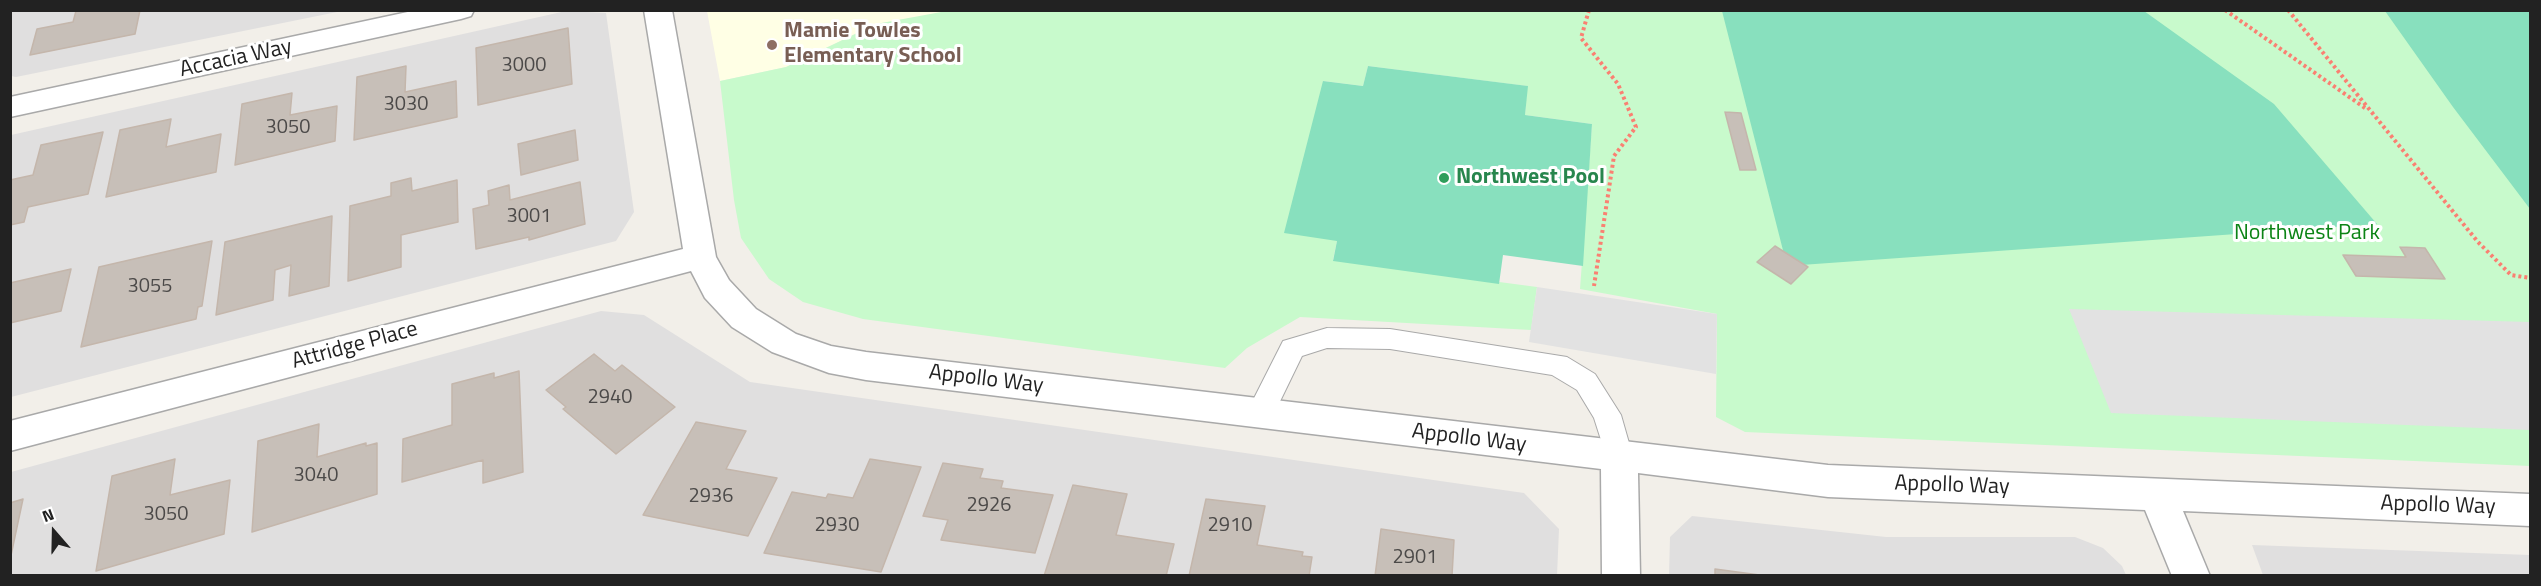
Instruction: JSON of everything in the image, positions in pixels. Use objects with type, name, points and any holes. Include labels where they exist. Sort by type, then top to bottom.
[{"type":"street","name":"Accacia Way","points":[[10,107],[461,10]]},
{"type":"street","name":"Appollo Way","points":[[658,10],[700,256],[717,289],[744,318],[784,343],[829,359],[1260,414],[1828,481],[2530,510]]},
{"type":"street","name":"Attridge Place","points":[[10,436],[700,256]]},
{"type":"street","points":[[1619,457],[1621,576]]},
{"type":"street","points":[[2157,495],[2191,576]]},
{"type":"lane","points":[[1260,414],[1292,348],[1327,338],[1390,339],[1557,365],[1586,381],[1607,415],[1619,457]]},
{"type":"path","points":[[1589,10],[1581,38],[1618,84],[1636,127],[1614,156],[1594,286]]},
{"type":"path","points":[[2225,10],[2369,111]]},
{"type":"path","points":[[2288,10],[2478,242],[2511,275],[2530,278]]},
{"type":"shaded area","points":[[10,11],[342,11],[16,77],[11,76]]},
{"type":"shaded area","points":[[566,11],[606,13],[634,212],[616,241],[11,397],[11,135]]},
{"type":"shaded area","name":"Mamie Towles Elementary School","points":[[707,11],[952,11],[876,24],[786,67],[720,81]]},
{"type":"shaded area","points":[[1537,287],[1717,314],[1716,374],[1529,342]]},
{"type":"shaded area","points":[[2069,309],[2530,322],[2530,430],[2111,413]]},
{"type":"shaded area","points":[[601,311],[644,315],[750,382],[1524,493],[1559,529],[1557,576],[11,576],[11,472]]},
{"type":"shaded area","points":[[1692,516],[1886,537],[2075,537],[2103,548],[2122,566],[2126,575],[1669,576],[1670,537]]},
{"type":"shaded area","points":[[2252,545],[2530,555],[2530,575],[2263,575]]},
{"type":"green space","name":"Northwest Park","points":[[952,10],[2530,11],[2530,466],[1745,432],[1716,417],[1717,314],[1580,289],[1592,124],[1525,115],[1527,86],[1368,66],[1363,86],[1323,81],[1337,241],[1333,260],[1537,287],[1531,330],[1300,317],[1247,348],[1225,368],[863,319],[803,302],[769,279],[741,238],[734,200],[720,81],[786,67],[876,24]]},
{"type":"green space","points":[[1722,11],[2144,11],[2274,104],[2377,224],[1787,266]]},
{"type":"green space","points":[[2385,11],[2530,11],[2530,209],[2453,107]]},
{"type":"green space","name":"Northwest Pool","points":[[1368,66],[1528,86],[1525,115],[1592,124],[1583,266],[1503,255],[1499,284],[1333,261],[1337,241],[1284,233],[1323,81],[1363,86]]},
{"type":"building","points":[[140,10],[135,34],[30,55],[37,29],[73,22],[76,11]]},
{"type":"building","points":[[568,28],[572,84],[478,105],[476,48]]},
{"type":"building","points":[[406,66],[405,92],[456,81],[457,117],[354,140],[357,77]]},
{"type":"building","points":[[292,93],[290,115],[337,106],[335,141],[235,165],[242,104]]},
{"type":"building","points":[[1725,112],[1741,113],[1756,170],[1740,170]]},
{"type":"building","points":[[171,119],[166,147],[221,134],[216,172],[106,197],[120,130]]},
{"type":"building","points":[[575,130],[578,160],[521,175],[518,144]]},
{"type":"building","points":[[103,132],[88,194],[28,207],[24,222],[10,225],[10,180],[33,175],[41,145]]},
{"type":"building","points":[[411,178],[412,191],[457,180],[458,222],[401,235],[401,267],[348,281],[350,206],[391,196],[391,183]]},
{"type":"building","points":[[580,182],[585,224],[529,240],[529,237],[476,249],[473,209],[489,205],[488,191],[509,185],[510,200]]},
{"type":"building","points":[[332,216],[329,286],[289,296],[291,265],[275,270],[273,300],[216,315],[225,242]]},
{"type":"building","points":[[212,241],[202,306],[198,307],[196,319],[81,347],[99,267]]},
{"type":"building","points":[[1775,246],[1808,267],[1791,284],[1757,262]]},
{"type":"building","points":[[2400,247],[2425,248],[2445,279],[2356,276],[2343,255],[2406,257]]},
{"type":"building","points":[[71,269],[61,311],[10,323],[10,283]]},
{"type":"building","points":[[594,354],[615,371],[622,365],[675,407],[616,454],[563,409],[566,407],[546,390]]},
{"type":"building","points":[[519,371],[523,472],[483,483],[483,460],[402,482],[403,439],[452,425],[452,384],[494,373],[494,378]]},
{"type":"building","points":[[696,422],[746,431],[726,469],[777,478],[748,536],[643,515]]},
{"type":"building","points":[[319,424],[317,457],[366,443],[366,446],[377,443],[377,494],[252,532],[258,441]]},
{"type":"building","points":[[175,459],[170,495],[230,480],[224,534],[96,571],[112,476]]},
{"type":"building","points":[[870,459],[921,467],[881,572],[764,553],[792,492],[826,498],[828,494],[853,498]]},
{"type":"building","points":[[943,463],[983,469],[980,478],[1003,481],[1001,488],[1053,495],[1035,553],[941,540],[948,520],[923,516]]},
{"type":"building","points":[[1073,485],[1127,494],[1116,535],[1174,544],[1166,576],[1044,576]]},
{"type":"building","points":[[23,499],[10,560],[10,503]]},
{"type":"building","points":[[1206,499],[1265,506],[1257,545],[1303,552],[1302,556],[1312,557],[1309,576],[1189,576]]},
{"type":"building","points":[[1381,529],[1454,540],[1452,576],[1375,576]]},
{"type":"building","points":[[1715,569],[1767,576],[1715,576]]},
{"type":"place","name":"Mamie Towles Elementary School","points":[[772,45]]},
{"type":"place","name":"Northwest Pool","points":[[1444,178]]}]
